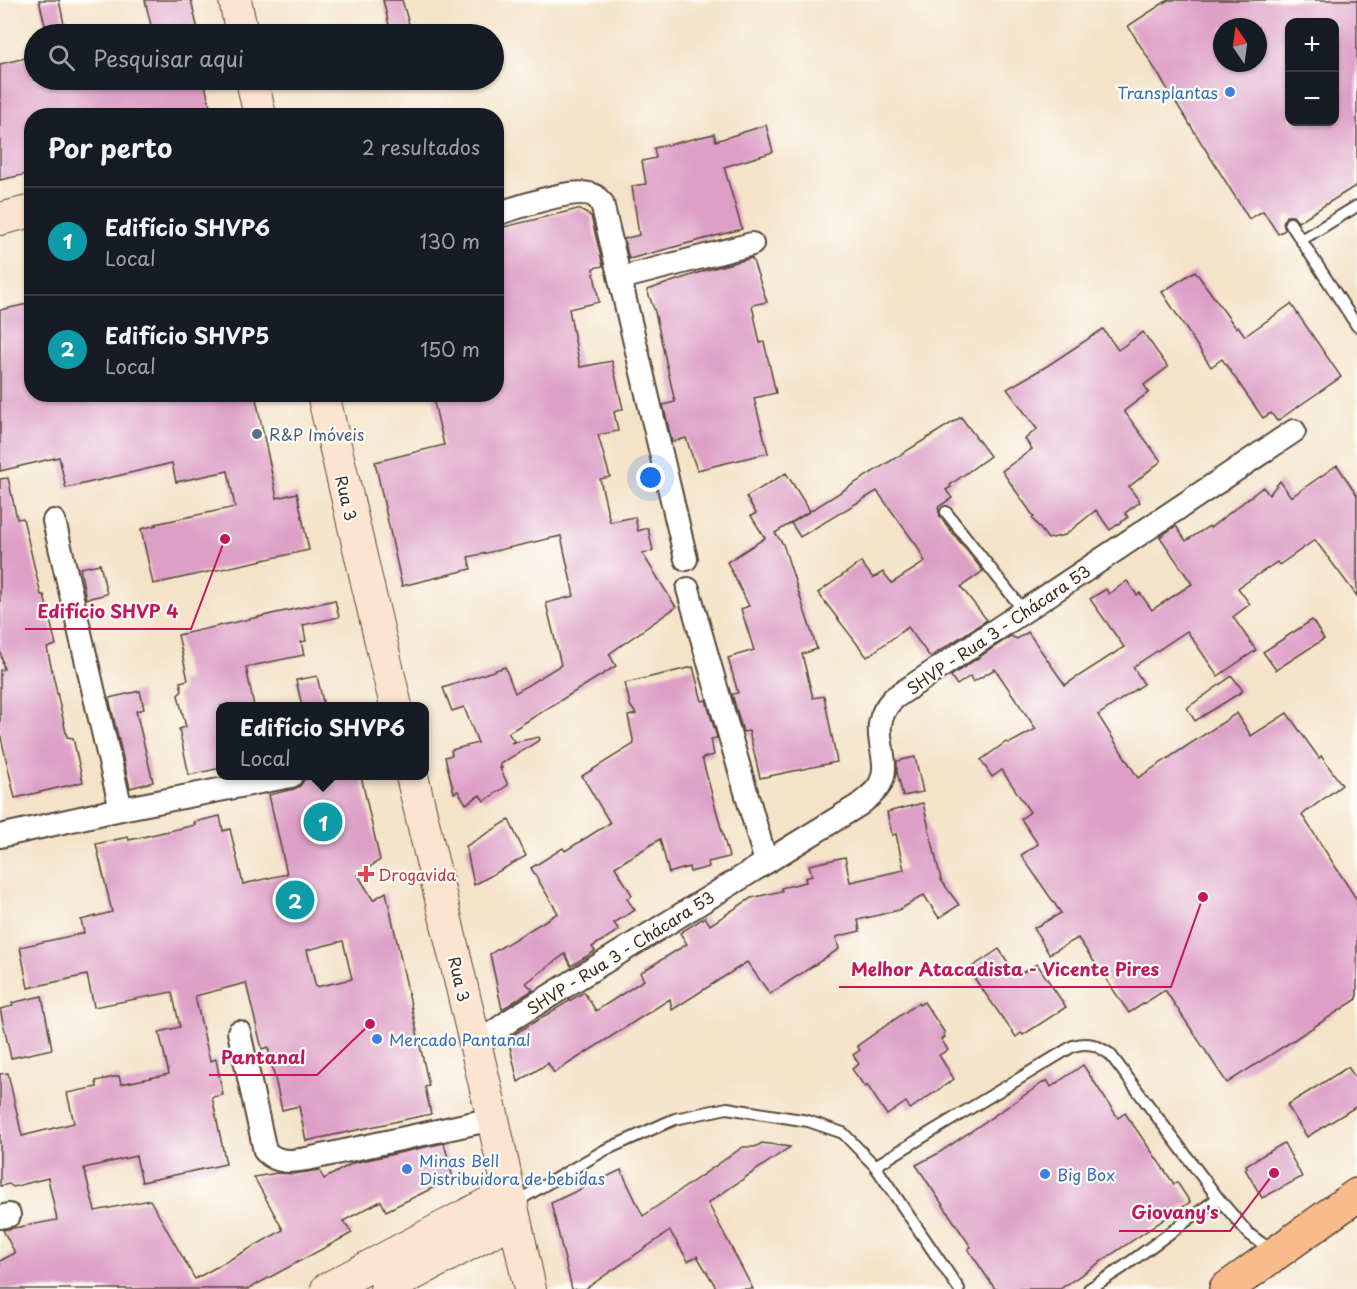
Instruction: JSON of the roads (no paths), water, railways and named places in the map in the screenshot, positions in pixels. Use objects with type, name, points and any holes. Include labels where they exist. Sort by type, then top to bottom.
[{"type":"main road","points":[[235,0],[240,24]]},
{"type":"main road","points":[[254,90],[258,108]]},
{"type":"main road","points":[[0,219],[24,214]]},
{"type":"main road","name":"Rua 3","points":[[325,402],[395,702]]},
{"type":"main road","name":"Rua 3","points":[[413,780],[476,1045],[530,1289]]},
{"type":"main road","points":[[1226,1289],[1357,1195]]},
{"type":"main road","points":[[327,1289],[493,1201],[512,1204],[506,1224],[386,1289]]},
{"type":"street","points":[[504,212],[564,194],[582,193],[595,196],[602,203],[686,560]]},
{"type":"street","points":[[621,278],[752,244]]},
{"type":"street","name":"SHVP - Rua 3 - Chácara 53","points":[[476,1045],[512,1019],[871,796],[880,785],[884,769],[879,728],[884,707],[894,698],[1294,431]]},
{"type":"street","points":[[54,521],[121,809]]},
{"type":"street","points":[[688,590],[766,862]]},
{"type":"street","points":[[0,836],[121,809],[270,780]]},
{"type":"street","points":[[239,1032],[265,1151],[271,1158],[287,1162],[312,1158],[493,1119]]},
{"type":"lane","points":[[1301,240],[1357,206]]},
{"type":"lane","points":[[1290,223],[1357,326]]},
{"type":"lane","points":[[946,512],[1024,611]]},
{"type":"lane","points":[[875,1166],[1072,1046],[1084,1043],[1094,1044],[1110,1054],[1218,1198],[1249,1234],[1276,1254]]},
{"type":"lane","points":[[512,1204],[605,1150],[675,1119],[727,1108],[808,1121],[843,1134],[875,1166],[959,1289]]},
{"type":"lane","points":[[1089,1289],[1122,1268],[1218,1198]]},
{"type":"place","name":"Transplantas","points":[[1230,92]]},
{"type":"place","name":"R&P Imóveis","points":[[257,434]]},
{"type":"place","name":"Edifício SHVP 4","points":[[225,539]]},
{"type":"place","name":"Edifício SHVP6","points":[[323,822]]},
{"type":"place","name":"Drogavida","points":[[366,874]]},
{"type":"place","name":"Melhor Atacadista - Vicente Pires","points":[[1203,897]]},
{"type":"place","name":"Edifício SHVP5","points":[[295,900]]},
{"type":"place","name":"Pantanal","points":[[370,1024]]},
{"type":"place","name":"Mercado Pantanal","points":[[377,1039]]},
{"type":"place","name":"Minas Bell Distribuidora de bebidas","points":[[407,1169]]},
{"type":"place","name":"Giovany's","points":[[1274,1173]]},
{"type":"place","name":"Big Box","points":[[1045,1174]]}]
